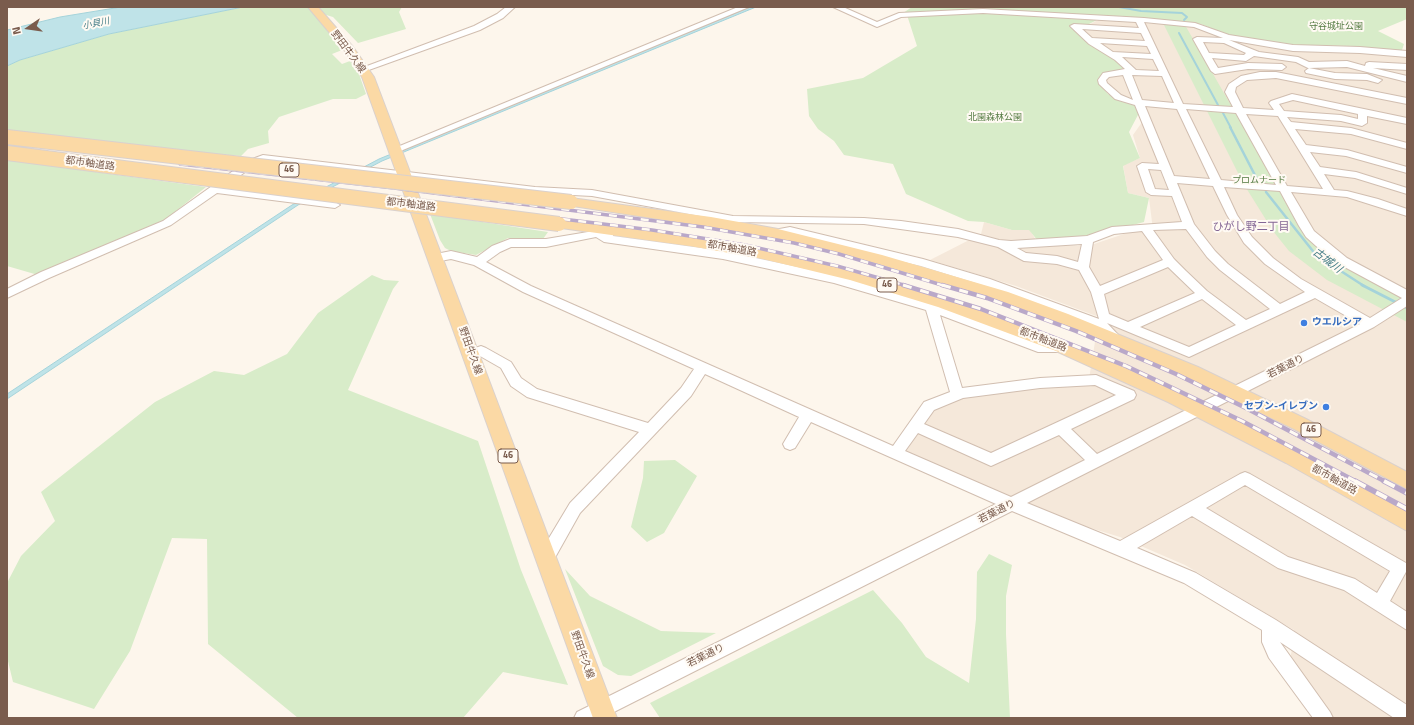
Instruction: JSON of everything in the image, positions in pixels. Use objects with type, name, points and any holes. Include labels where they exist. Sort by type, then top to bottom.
[{"type":"main road","name":"野田牛久線","points":[[316,11],[363,69],[405,175],[546,558],[596,715]]},
{"type":"main road","name":"都市軸道路","points":[[7,137],[571,202],[711,222],[828,246],[948,279],[1062,318],[1234,392],[1407,480]]},
{"type":"main road","name":"都市軸道路","points":[[7,153],[564,224],[600,231],[662,237],[682,244],[763,254],[852,275],[944,303],[1062,347],[1198,409],[1293,457],[1407,522]]},
{"type":"street","points":[[363,69],[478,28],[496,18],[511,7]]},
{"type":"street","points":[[395,150],[745,7]]},
{"type":"street","points":[[838,7],[877,25],[899,15],[908,14],[1047,11],[1201,26],[1227,39],[1232,45],[1271,57],[1298,60],[1309,74],[1315,101]]},
{"type":"street","points":[[1139,20],[1236,223],[1248,240],[1280,270],[1314,293],[1370,324]]},
{"type":"street","points":[[1145,32],[1074,26],[1090,40],[1112,54],[1129,72],[1139,103],[1189,225],[1211,254],[1224,267],[1279,309]]},
{"type":"street","points":[[1286,58],[1286,67],[1248,66],[1224,72],[1215,71],[1197,39],[1227,39],[1293,48],[1336,49],[1407,54]]},
{"type":"street","points":[[1090,40],[1151,44]]},
{"type":"street","points":[[1336,49],[1352,65],[1407,79]]},
{"type":"street","points":[[1206,55],[1246,58],[1253,52]]},
{"type":"street","points":[[1112,54],[1157,57]]},
{"type":"street","points":[[1309,74],[1352,65],[1407,67]]},
{"type":"street","points":[[1165,74],[1129,72],[1106,75],[1102,80],[1103,84],[1118,97],[1130,102],[1341,118],[1362,123],[1363,112]]},
{"type":"street","points":[[1309,74],[1407,101]]},
{"type":"street","points":[[1407,87],[1367,77],[1309,74],[1260,75],[1244,78],[1232,86],[1230,92],[1303,224],[1320,243],[1344,261],[1407,295]]},
{"type":"street","points":[[1330,192],[1274,103],[1292,97],[1407,121]]},
{"type":"street","points":[[1288,125],[1351,131],[1407,146]]},
{"type":"street","points":[[1302,148],[1347,153],[1407,170]]},
{"type":"street","points":[[7,294],[45,275],[167,223],[251,163],[263,158],[535,190],[592,193],[733,219],[872,222],[943,230],[999,244],[1021,245],[1088,240],[1112,231],[1189,225]]},
{"type":"street","points":[[1165,168],[1142,166],[1151,192],[1176,193]]},
{"type":"street","points":[[1316,170],[1356,175],[1407,190]]},
{"type":"street","points":[[1170,179],[1330,192],[1374,201],[1407,213]]},
{"type":"street","points":[[214,189],[336,205]]},
{"type":"street","points":[[831,220],[840,238],[840,242]]},
{"type":"street","points":[[564,224],[572,228],[572,232],[565,240]]},
{"type":"street","points":[[1146,228],[1170,262],[1203,294],[1245,325]]},
{"type":"street","points":[[478,262],[496,249],[510,243],[546,243],[600,231],[600,236],[604,238],[682,244],[841,281],[932,308],[1038,347],[1062,347]]},
{"type":"street","points":[[773,234],[790,231],[840,242],[923,263],[986,282],[1100,324],[1116,340]]},
{"type":"street","points":[[1088,240],[1084,267],[1097,292],[1104,317],[1189,352],[1314,293]]},
{"type":"street","points":[[999,244],[1024,257],[1057,260],[1084,267]]},
{"type":"street","points":[[436,258],[451,255],[478,262],[526,288],[808,414],[1012,504],[1190,578],[1270,626],[1407,716]]},
{"type":"street","points":[[1097,292],[1170,262]]},
{"type":"street","points":[[1128,327],[1203,294]]},
{"type":"street","name":"若葉通り","points":[[596,715],[1198,409],[1370,324],[1388,314],[1407,300]]},
{"type":"street","points":[[932,308],[957,394]]},
{"type":"street","points":[[471,354],[481,351],[506,365],[516,382],[532,394],[649,429]]},
{"type":"street","points":[[546,558],[575,508],[686,392],[703,367]]},
{"type":"street","points":[[896,453],[929,406],[957,394],[1040,383],[1096,380],[1129,395],[991,460],[915,426]]},
{"type":"street","points":[[790,444],[808,414]]},
{"type":"street","points":[[1061,428],[1095,462]]},
{"type":"street","points":[[1121,549],[1245,478],[1400,568],[1379,604]]},
{"type":"street","points":[[1192,508],[1284,563],[1338,579],[1407,622]]},
{"type":"street","points":[[1270,626],[1271,642],[1275,652],[1324,718]]},
{"type":"shaded area","points":[[1098,20],[1192,26],[1214,34],[1365,52],[1407,55],[1407,718],[1330,718],[1290,663],[1294,630],[1185,565],[1120,537],[1012,504],[903,450],[928,404],[960,393],[1089,379],[1099,317],[1016,286],[930,260],[981,234],[984,222],[1012,230],[1030,230],[1039,245],[1088,246],[1133,231],[1153,230],[1149,198],[1128,193],[1123,165],[1140,158],[1133,135],[1147,115],[1130,100],[1117,95],[1105,81],[1103,48],[1080,29]]},
{"type":"green space","points":[[243,7],[402,7],[399,12],[406,29],[358,43],[333,17],[323,14],[316,16],[342,50],[332,54],[342,64],[350,61],[359,74],[366,94],[356,99],[333,99],[279,117],[268,131],[269,143],[248,149],[241,156],[154,149],[7,132],[7,66],[20,60],[109,34]]},
{"type":"green space","name":"守谷城址公園","points":[[912,7],[1407,7],[1407,19],[1378,31],[1404,44],[1402,50],[1375,50],[1354,46],[1286,45],[1225,34],[1201,24],[1144,18],[1026,12],[903,13]]},
{"type":"green space","name":"北園森林公園","points":[[986,13],[1097,20],[1085,26],[1071,25],[1089,42],[1114,57],[1126,68],[1102,74],[1098,79],[1108,94],[1128,103],[1135,104],[1139,113],[1129,132],[1140,158],[1123,166],[1128,193],[1149,198],[1144,222],[1084,238],[1038,241],[1029,230],[1012,230],[984,222],[968,221],[906,194],[893,164],[844,155],[834,141],[818,129],[809,116],[807,89],[863,78],[917,46],[907,15]]},
{"type":"green space","name":"プロムナード","points":[[1163,23],[1185,25],[1276,184],[1297,224],[1311,242],[1333,259],[1407,301],[1407,322],[1327,280],[1289,251],[1273,231],[1243,183]]},
{"type":"green space","points":[[7,160],[206,187],[166,219],[38,275],[7,266]]},
{"type":"green space","points":[[430,214],[548,232],[543,239],[508,238],[476,255],[451,251],[445,248],[440,240]]},
{"type":"green space","points":[[372,275],[384,280],[399,281],[393,289],[348,390],[478,441],[521,570],[568,685],[503,672],[463,718],[298,718],[208,644],[207,539],[172,538],[130,651],[94,709],[13,682],[7,657],[7,583],[21,556],[55,521],[41,492],[155,402],[214,371],[244,375],[287,354],[318,313]]},
{"type":"green space","points":[[675,460],[697,476],[664,533],[647,542],[631,527],[643,478],[644,461]]},
{"type":"green space","points":[[989,554],[1012,565],[1006,596],[1006,634],[1010,718],[660,718],[650,703],[873,590],[902,623],[926,657],[969,683],[976,619],[977,572]]},
{"type":"green space","points":[[565,569],[590,596],[661,631],[716,633],[631,676],[618,675],[603,666]]},
{"type":"water","name":"小貝川","points":[[121,7],[243,7],[109,34],[20,60],[7,66],[7,30],[60,17]]},
{"type":"water","points":[[750,7],[756,7],[382,161],[298,205],[7,399],[7,394],[292,205],[379,159]]},
{"type":"waterway","name":"古城川","points":[[1119,7],[1141,11],[1182,13],[1187,17],[1184,20]]},
{"type":"waterway","name":"古城川","points":[[1179,33],[1218,105]]},
{"type":"waterway","name":"古城川","points":[[1223,113],[1231,128]]},
{"type":"waterway","name":"古城川","points":[[1230,127],[1258,181]]},
{"type":"waterway","name":"古城川","points":[[1266,192],[1316,255],[1364,286]]},
{"type":"waterway","name":"古城川","points":[[1362,285],[1407,308]]},
{"type":"railway","points":[[7,147],[310,188],[652,230],[745,245],[837,266],[907,286]]},
{"type":"railway","points":[[180,164],[394,188],[703,227],[794,243],[839,254],[945,286]]},
{"type":"railway","points":[[903,285],[981,309],[1126,366],[1242,421],[1357,482]]},
{"type":"railway","points":[[942,285],[987,298],[1076,331],[1176,374],[1246,408],[1386,482]]},
{"type":"railway","points":[[1355,481],[1407,509]]},
{"type":"railway","points":[[1384,481],[1407,493]]},
{"type":"place","name":"ウエルシア","points":[[1304,323]]},
{"type":"place","name":"セブン-イレブン","points":[[1326,407]]},
{"type":"district","name":"ひがし野二丁目","points":[[1251,227]]}]
